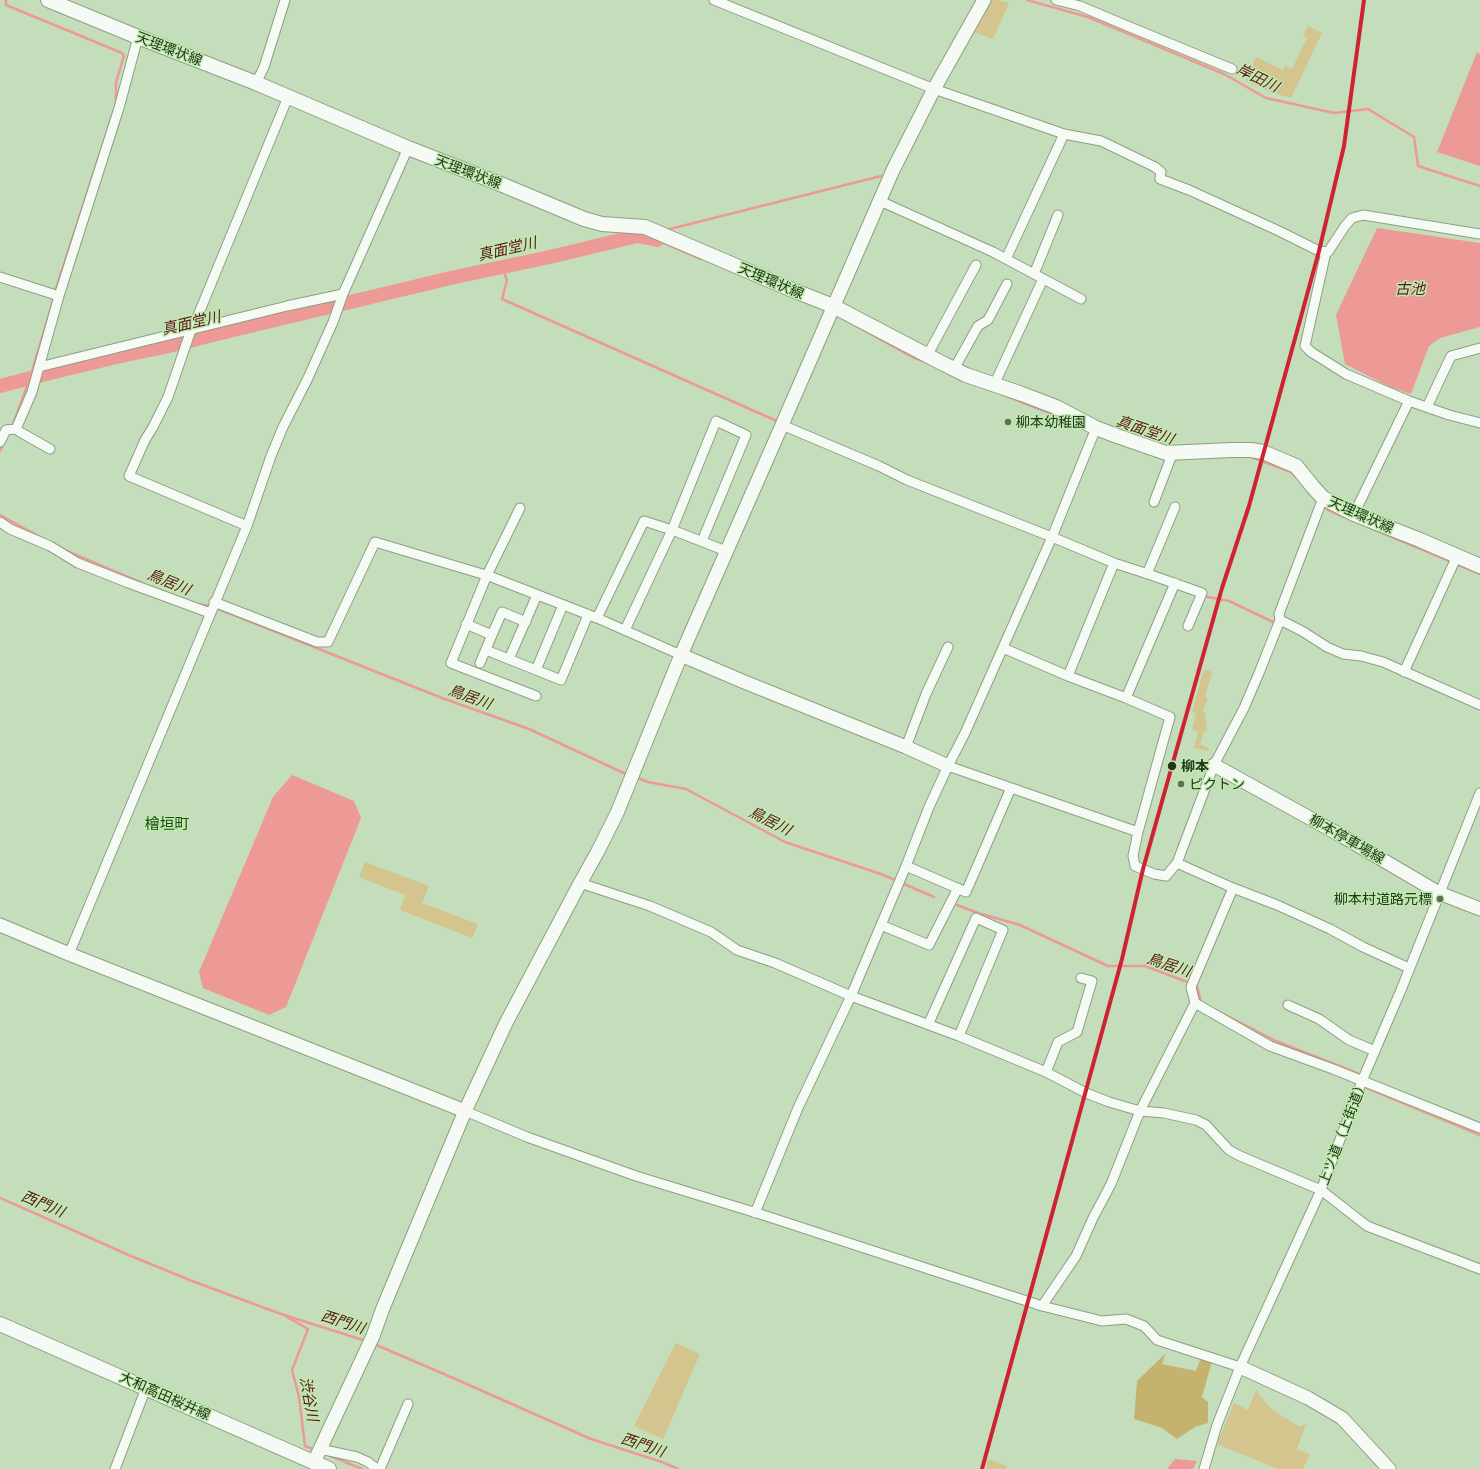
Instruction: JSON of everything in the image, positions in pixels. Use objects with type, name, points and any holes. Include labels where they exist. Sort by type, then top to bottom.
[{"type":"main road","name":"天理環状線","points":[[48,0],[138,38],[256,83],[408,148],[498,183],[584,219],[602,224],[646,227],[790,290],[833,306],[954,369],[1056,407],[1096,428],[1166,453],[1231,450],[1251,450],[1263,452],[1296,466],[1323,498],[1354,514],[1480,566]]},
{"type":"main road","name":"大和高田桜井線","points":[[0,1324],[146,1388],[317,1456],[330,1469]]},
{"type":"street","points":[[256,83],[264,67],[285,0]]},
{"type":"street","points":[[714,0],[934,89],[1064,134],[1101,141],[1155,167],[1161,172],[1160,179],[1189,190],[1279,230],[1319,251],[1326,252]]},
{"type":"street","points":[[408,1404],[378,1469],[357,1457],[317,1456],[370,1342],[464,1111],[506,1023],[617,813],[681,655],[893,170],[934,89],[984,0]]},
{"type":"street","points":[[1056,0],[1080,6],[1125,26],[1232,69]]},
{"type":"street","points":[[16,429],[34,386],[59,296],[119,108],[138,38]]},
{"type":"street","points":[[247,526],[129,476],[145,440],[168,397],[191,331],[288,97]]},
{"type":"street","points":[[1006,259],[1064,134]]},
{"type":"street","points":[[69,954],[214,602],[247,526],[277,441],[308,378],[338,311],[343,296],[408,148]]},
{"type":"street","points":[[880,201],[1006,259],[1081,299]]},
{"type":"street","points":[[1034,274],[1058,215]]},
{"type":"street","points":[[1480,234],[1363,215],[1352,218],[1328,252],[1326,252],[1305,346],[1311,352],[1346,374],[1409,401],[1449,415],[1480,423]]},
{"type":"street","points":[[927,356],[976,265]]},
{"type":"street","points":[[0,277],[59,296]]},
{"type":"street","points":[[994,385],[1043,280]]},
{"type":"street","points":[[954,369],[978,326],[988,320],[1008,284]]},
{"type":"street","points":[[38,369],[280,307],[343,296]]},
{"type":"street","points":[[1427,407],[1451,356],[1480,348]]},
{"type":"street","points":[[1354,514],[1409,401]]},
{"type":"street","points":[[625,630],[672,530],[716,421],[746,435],[702,541]]},
{"type":"street","points":[[782,426],[879,466],[908,480],[1052,537],[1114,564],[1202,593],[1188,626]]},
{"type":"street","points":[[755,1213],[798,1108],[851,996],[899,883],[929,807],[965,733],[1052,537],[1096,428]]},
{"type":"street","points":[[0,442],[6,430],[16,429],[50,449]]},
{"type":"street","points":[[1154,502],[1173,452]]},
{"type":"street","points":[[1003,648],[1068,676],[1126,698],[1170,718],[1138,832],[1133,856],[1135,866],[1154,874],[1166,876],[1177,863],[1214,765],[1244,708],[1280,620],[1279,614],[1323,498]]},
{"type":"street","points":[[1147,574],[1175,507]]},
{"type":"street","points":[[520,508],[487,576],[450,663],[536,696]]},
{"type":"street","points":[[598,618],[644,521],[726,551]]},
{"type":"street","points":[[0,522],[10,529],[50,546],[78,563],[210,613]]},
{"type":"street","points":[[214,602],[317,642],[328,642],[375,542],[487,576],[598,618],[681,655],[906,747],[948,766],[1138,832]]},
{"type":"street","points":[[1404,672],[1457,556]]},
{"type":"street","points":[[1068,676],[1114,564]]},
{"type":"street","points":[[1126,698],[1175,583]]},
{"type":"street","points":[[509,659],[537,595]]},
{"type":"street","points":[[536,670],[563,606]]},
{"type":"street","points":[[480,663],[502,612],[526,622]]},
{"type":"street","points":[[486,650],[561,680],[588,615]]},
{"type":"street","points":[[1280,620],[1302,631],[1327,647],[1343,654],[1362,656],[1382,662],[1480,705]]},
{"type":"street","points":[[466,624],[492,635]]},
{"type":"street","points":[[906,747],[926,694],[948,647]]},
{"type":"street","name":"柳本停車場線","points":[[1214,765],[1336,832],[1439,893],[1480,909]]},
{"type":"street","points":[[906,866],[966,892],[1012,788]]},
{"type":"street","name":"上ツ道（上街道）","points":[[1204,1469],[1217,1425],[1240,1367],[1321,1190],[1362,1081],[1480,793]]},
{"type":"street","points":[[1177,863],[1233,888],[1277,905],[1409,968]]},
{"type":"street","points":[[580,883],[650,906],[711,932],[737,950],[775,963],[851,996],[959,1036],[1046,1072],[1086,1093],[1109,1102],[1140,1111],[1164,1113],[1196,1120],[1206,1126],[1228,1150],[1321,1190],[1367,1226],[1480,1269]]},
{"type":"street","points":[[881,924],[929,945],[958,888]]},
{"type":"street","points":[[1042,1306],[1076,1256],[1093,1218],[1111,1184],[1140,1111],[1195,1003],[1192,985],[1233,888]]},
{"type":"street","points":[[928,1025],[976,918],[1003,930],[959,1036]]},
{"type":"street","points":[[0,925],[527,1137],[636,1176],[1042,1306],[1102,1321],[1126,1319],[1144,1326],[1157,1340],[1240,1367],[1308,1398],[1342,1418],[1389,1469]]},
{"type":"street","points":[[1046,1072],[1058,1042],[1077,1032],[1092,981],[1081,978]]},
{"type":"street","points":[[1195,1003],[1270,1046],[1480,1128]]},
{"type":"street","points":[[1288,1005],[1319,1019],[1349,1040],[1375,1051]]},
{"type":"street","points":[[115,1469],[146,1388]]},
{"type":"shaded area","points":[[991,0],[1009,3],[993,39],[974,32]]},
{"type":"shaded area","points":[[1308,26],[1322,33],[1291,98],[1271,92],[1246,81],[1256,57],[1283,70],[1285,65],[1292,69],[1307,38],[1303,36]]},
{"type":"shaded area","points":[[1204,669],[1212,673],[1205,696],[1208,698],[1203,711],[1205,714],[1207,731],[1204,731],[1200,744],[1209,748],[1208,751],[1194,748],[1198,731],[1192,730],[1196,713],[1192,712]]},
{"type":"shaded area","points":[[365,862],[429,886],[422,903],[478,924],[472,938],[400,910],[405,895],[359,877]]},
{"type":"shaded area","points":[[676,1343],[700,1354],[663,1439],[634,1426]]},
{"type":"shaded area","points":[[1165,1354],[1162,1364],[1196,1371],[1201,1358],[1212,1361],[1202,1397],[1208,1402],[1208,1423],[1195,1427],[1177,1439],[1162,1428],[1134,1419],[1137,1381]]},
{"type":"shaded area","points":[[1256,1390],[1270,1408],[1300,1427],[1306,1424],[1297,1449],[1310,1454],[1303,1469],[1278,1469],[1217,1444],[1234,1403],[1248,1410]]},
{"type":"shaded area","points":[[988,1459],[1007,1466],[1006,1469],[986,1469]]},
{"type":"water","points":[[1477,52],[1480,54],[1480,166],[1437,152]]},
{"type":"water","name":"古池","points":[[1377,228],[1480,243],[1480,327],[1440,338],[1429,346],[1411,394],[1392,388],[1345,364],[1336,315]]},
{"type":"water","points":[[292,775],[354,801],[361,818],[286,1007],[269,1015],[203,988],[199,972],[273,797]]},
{"type":"water","points":[[1175,1459],[1197,1461],[1193,1469],[1167,1469]]},
{"type":"waterway","name":"真面堂川","points":[[6,0],[6,5],[122,53],[124,56],[116,82],[116,104]]},
{"type":"waterway","name":"岸田川","points":[[1027,0],[1088,17],[1224,74],[1266,98],[1334,113],[1368,109],[1414,137],[1418,166],[1480,186]]},
{"type":"waterway","name":"真面堂川","points":[[55,292],[114,110]]},
{"type":"waterway","points":[[666,230],[881,176]]},
{"type":"waterway","name":"真面堂川","points":[[0,386],[455,277],[550,257],[637,236],[657,240]]},
{"type":"waterway","name":"真面堂川","points":[[657,240],[701,259]]},
{"type":"waterway","points":[[502,267],[507,280],[502,299],[779,422]]},
{"type":"waterway","name":"真面堂川","points":[[12,427],[30,378],[54,297]]},
{"type":"waterway","name":"真面堂川","points":[[840,317],[912,357],[930,364]]},
{"type":"waterway","name":"真面堂川","points":[[1001,394],[1065,419]]},
{"type":"waterway","name":"鳥居川","points":[[0,451],[4,442]]},
{"type":"waterway","name":"真面堂川","points":[[1248,456],[1291,472],[1296,477]]},
{"type":"waterway","name":"真面堂川","points":[[1323,505],[1328,510],[1349,519]]},
{"type":"waterway","name":"鳥居川","points":[[0,515],[42,538]]},
{"type":"waterway","name":"真面堂川","points":[[1368,527],[1452,562]]},
{"type":"waterway","name":"鳥居川","points":[[62,549],[142,583]]},
{"type":"waterway","name":"真面堂川","points":[[1456,564],[1480,574]]},
{"type":"waterway","points":[[1203,596],[1229,601],[1273,622]]},
{"type":"waterway","name":"鳥居川","points":[[197,604],[212,606]]},
{"type":"waterway","name":"鳥居川","points":[[216,608],[442,698],[529,729],[628,775]]},
{"type":"waterway","name":"鳥居川","points":[[635,777],[648,782],[686,789],[785,842],[881,874],[934,897]]},
{"type":"waterway","name":"鳥居川","points":[[957,905],[978,913],[1020,925],[1108,966],[1145,966],[1190,983]]},
{"type":"waterway","name":"鳥居川","points":[[1195,985],[1197,986],[1202,1003]]},
{"type":"waterway","name":"鳥居川","points":[[1212,1008],[1276,1041],[1357,1073]]},
{"type":"waterway","name":"鳥居川","points":[[1367,1088],[1480,1135]]},
{"type":"waterway","name":"西門川","points":[[0,1198],[131,1256],[192,1281],[281,1314],[366,1341]]},
{"type":"waterway","name":"渋谷川","points":[[287,1317],[308,1329],[292,1370],[299,1397],[305,1446],[316,1450]]},
{"type":"waterway","name":"西門川","points":[[374,1344],[591,1439],[662,1462],[678,1469]]},
{"type":"waterway","name":"渋谷川","points":[[328,1455],[362,1469]]},
{"type":"transit line","points":[[982,1469],[1122,959],[1143,869],[1222,588],[1249,506],[1319,251],[1344,146],[1364,0]]},
{"type":"place","name":"柳本幼稚園","points":[[1008,422]]},
{"type":"place","name":"柳本","points":[[1172,766]]},
{"type":"place","name":"ピクトン","points":[[1181,784]]},
{"type":"place","name":"柳本村道路元標","points":[[1440,899]]},
{"type":"district","name":"檜垣町","points":[[167,824]]}]
